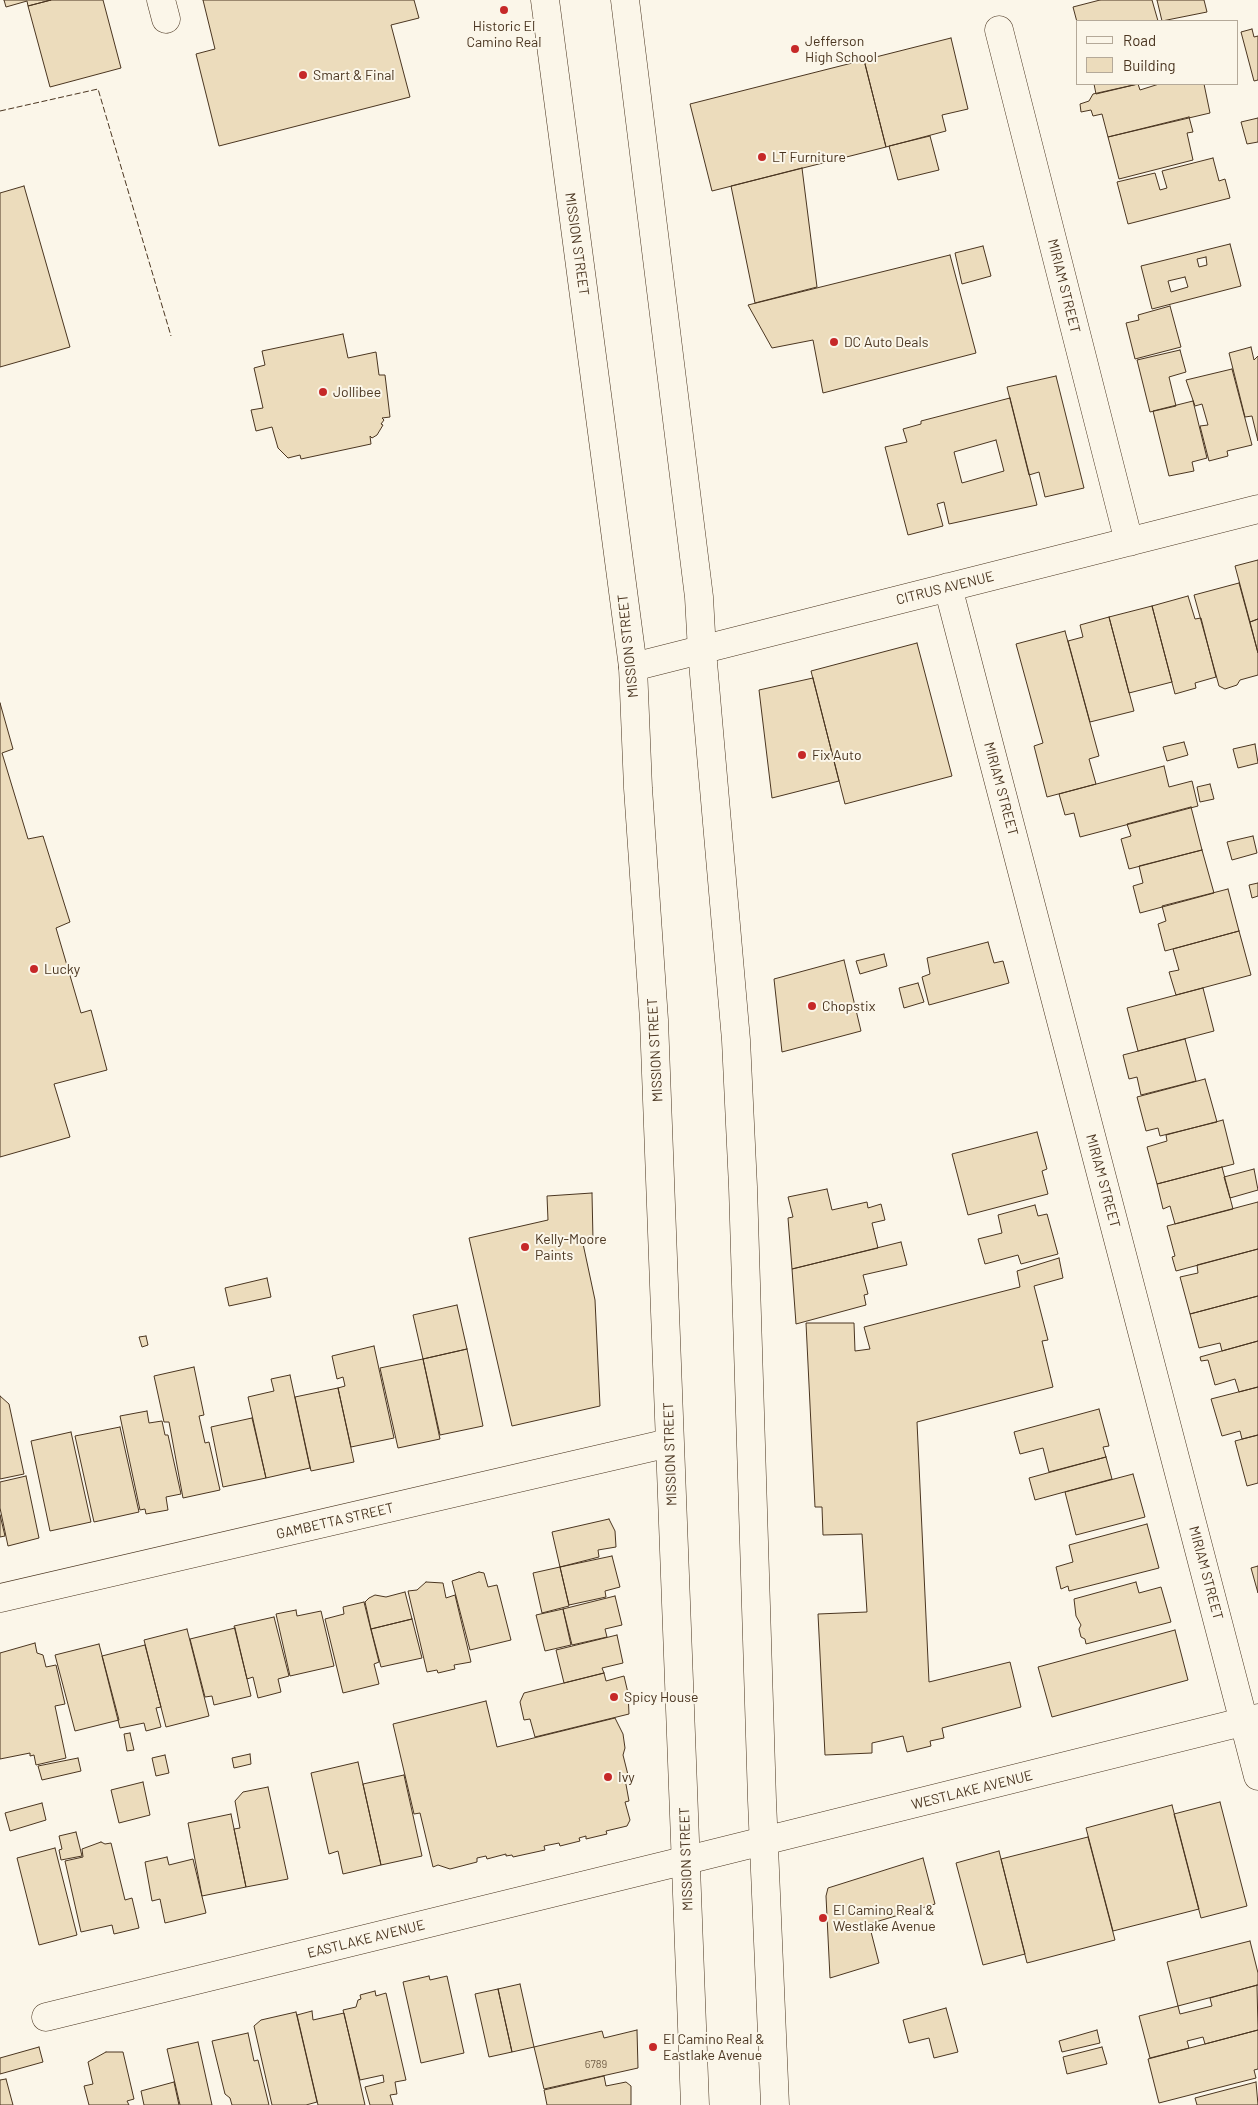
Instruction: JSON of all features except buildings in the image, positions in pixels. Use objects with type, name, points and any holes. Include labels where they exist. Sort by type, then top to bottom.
[{"type":"street","name":"MISSION STREET","points":[[545,0],[633,667],[638,788],[654,1020],[695,2105]]},
{"type":"street","points":[[626,0],[697,578],[736,1040],[743,1187],[764,1842],[775,2105]]},
{"type":"street","name":"MIRIAM STREET","points":[[999,30],[1130,542]]},
{"type":"street","name":"CITRUS AVENUE","points":[[633,667],[1258,510]]},
{"type":"street","name":"MIRIAM STREET","points":[[948,587],[1251,1720],[1258,1776]]},
{"type":"street","name":"GAMBETTA STREET","points":[[0,1598],[669,1443]]},
{"type":"street","name":"WESTLAKE AVENUE","points":[[686,1860],[1251,1720]]},
{"type":"street","name":"EASTLAKE AVENUE","points":[[46,2017],[686,1860]]},
{"type":"fence","points":[[0,111],[98,89],[171,336]]},
{"type":"place","name":"Historic El Camino Real","points":[[504,10]]},
{"type":"place","name":"Jefferson High School","points":[[795,49]]},
{"type":"place","name":"Smart & Final","points":[[303,75]]},
{"type":"place","name":"LT Furniture","points":[[762,157]]},
{"type":"place","name":"DC Auto Deals","points":[[834,342]]},
{"type":"place","name":"Jollibee","points":[[323,392]]},
{"type":"place","name":"Fix Auto","points":[[802,755]]},
{"type":"place","name":"Lucky","points":[[34,969]]},
{"type":"place","name":"Chopstix","points":[[812,1006]]},
{"type":"place","name":"Kelly-Moore Paints","points":[[525,1247]]},
{"type":"place","name":"Spicy House","points":[[614,1697]]},
{"type":"place","name":"Ivy","points":[[608,1777]]},
{"type":"place","name":"El Camino Real & Westlake Avenue","points":[[823,1918]]},
{"type":"place","name":"El Camino Real & Eastlake Avenue","points":[[653,2047]]}]
